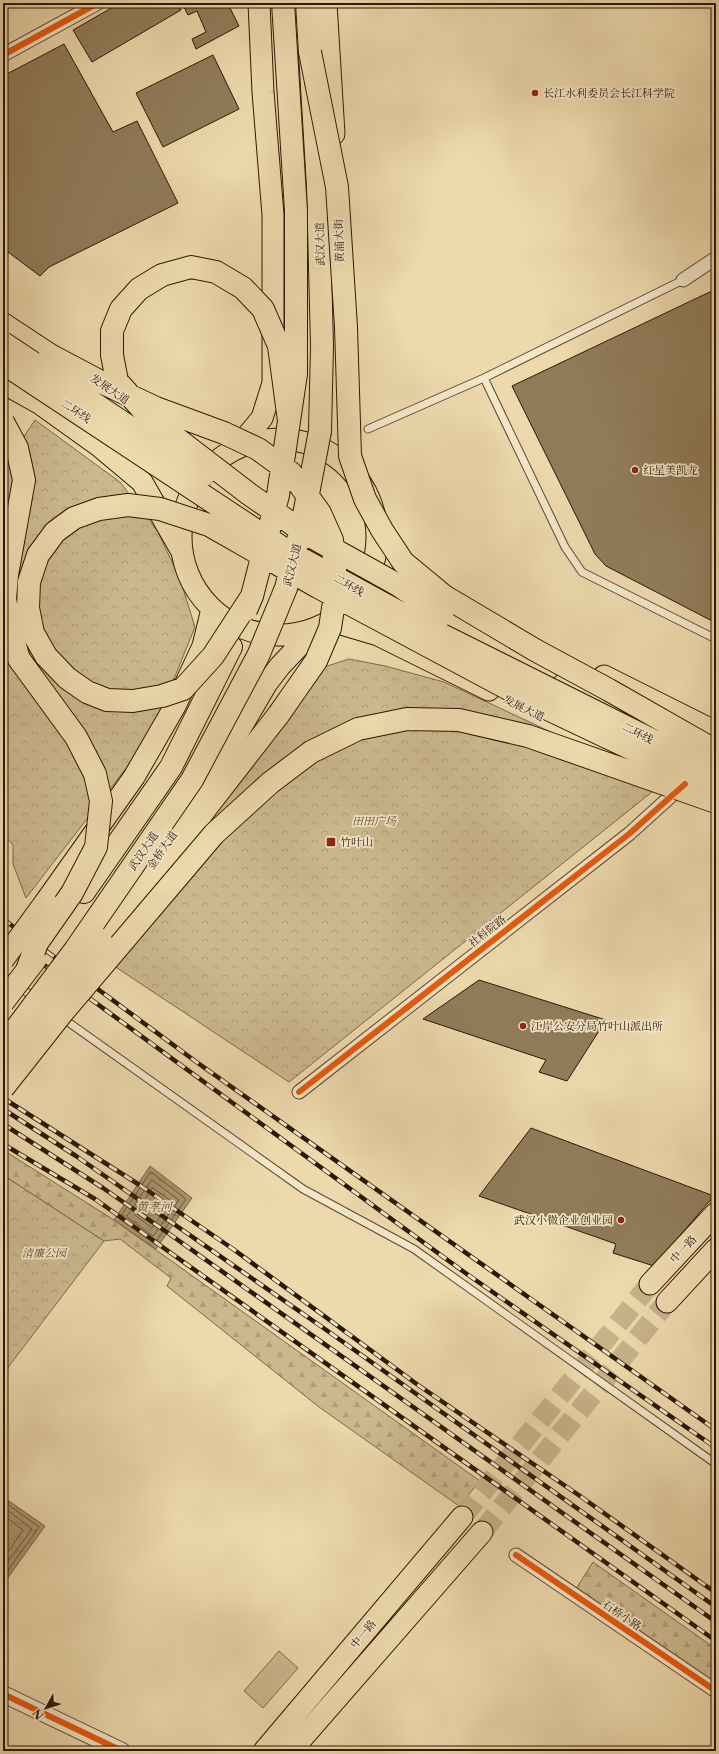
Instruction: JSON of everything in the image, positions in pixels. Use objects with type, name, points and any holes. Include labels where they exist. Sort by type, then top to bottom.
[{"type":"highway","points":[[3,1002],[171,767],[231,647],[252,596],[278,495],[296,374],[296,212],[283,3]]},
{"type":"highway","name":"武汉大道","points":[[3,1046],[75,950],[192,780],[258,656],[286,588],[303,520],[320,431],[322,346],[318,187],[307,3]]},
{"type":"highway","points":[[310,52],[336,187],[346,326],[350,456],[366,500],[382,530],[403,562],[444,596],[535,650],[716,751]]},
{"type":"highway","points":[[289,421],[279,346],[263,309],[243,288],[216,272],[191,268],[162,275],[139,289],[121,309],[112,331],[112,355],[117,381],[150,418],[249,494],[308,535],[398,585],[442,615]]},
{"type":"highway","points":[[3,324],[50,355],[103,384],[156,408],[224,433],[258,449],[291,473],[320,513],[332,540],[335,567],[335,596],[330,628],[316,661],[279,714],[206,808],[63,1012]]},
{"type":"highway","name":"二环线","points":[[3,343],[289,533],[442,615],[716,751]]},
{"type":"highway","name":"二环线","points":[[3,363],[287,551],[422,625],[716,772]]},
{"type":"highway","points":[[3,422],[17,448],[24,480],[7,575],[5,599],[11,632],[19,658],[76,737],[95,774],[101,801],[96,847],[72,892],[37,943],[27,970]]},
{"type":"highway","points":[[252,596],[213,656],[183,689],[162,696],[133,701],[107,700],[87,692],[67,678],[46,656],[33,633],[28,608],[29,582],[38,555],[55,532],[74,518],[98,509],[128,505],[160,509],[209,525],[318,587],[531,701],[716,788]]},
{"type":"highway","points":[[3,1088],[63,1012],[157,899],[214,834],[270,783],[311,752],[358,729],[407,719],[459,720],[528,736],[716,802]]},
{"type":"main road","points":[[237,448],[262,418],[273,383],[273,215],[263,92],[259,3]]},
{"type":"main road","name":"黄浦大街","points":[[326,3],[337,193],[346,450],[356,477]]},
{"type":"main road","name":"发展大道","points":[[3,318],[216,461]]},
{"type":"main road","points":[[3,383],[38,403],[99,446],[142,482],[181,550],[191,582],[212,610],[235,625],[261,634],[289,635],[324,624]]},
{"type":"main road","points":[[181,550],[182,517],[194,486],[216,461],[237,448],[262,440],[289,440],[314,446],[337,459],[356,477],[367,496],[374,516],[399,548],[441,584],[483,611],[574,661],[716,732]]},
{"type":"main road","name":"金桥大道","points":[[3,1070],[101,939],[207,785],[268,683],[280,666],[324,624],[350,605],[364,586],[373,564],[377,540],[374,516]]},
{"type":"main road","points":[[3,960],[134,777],[175,706],[203,646],[212,610]]},
{"type":"main road","name":"发展大道","points":[[324,624],[378,635],[590,740],[716,799]]},
{"type":"main road","name":"中一路","points":[[650,1284],[716,1213]]},
{"type":"main road","points":[[667,1302],[716,1249]]},
{"type":"main road","name":"中一路","points":[[264,1751],[462,1517]]},
{"type":"main road","name":"中一路","points":[[291,1751],[482,1532]]},
{"type":"street","points":[[3,55],[98,3]]},
{"type":"street","points":[[683,280],[716,258]]},
{"type":"street","name":"社科院路","points":[[299,1092],[629,834],[685,784]]},
{"type":"street","name":"石桥小路","points":[[516,1555],[716,1691]]},
{"type":"street","points":[[3,1694],[122,1751]]},
{"type":"lane","points":[[368,429],[484,378],[683,280]]},
{"type":"lane","points":[[484,378],[565,547],[582,572],[716,639]]},
{"type":"lane","points":[[3,976],[303,1189],[414,1248],[716,1464]]},
{"type":"green space","points":[[35,420],[120,482],[158,532],[180,579],[195,627],[161,711],[127,767],[26,898],[13,864],[13,845],[3,834],[3,467]]},
{"type":"green space","name":"田田广场","points":[[349,659],[385,666],[444,682],[662,784],[289,1082],[99,956],[312,671]]},
{"type":"green space","points":[[3,1150],[114,1220],[480,1481],[459,1506],[319,1407],[167,1286],[171,1278],[120,1239],[104,1241],[3,1175]]},
{"type":"green space","name":"清廉公园","points":[[3,1175],[104,1241],[3,1374]]},
{"type":"green space","points":[[593,1562],[716,1649],[716,1684],[576,1589]]},
{"type":"green space","points":[[279,1651],[298,1668],[263,1708],[244,1691]]},
{"type":"water","name":"黄孝河","points":[[150,1166],[192,1198],[156,1249],[114,1220]]},
{"type":"water","points":[[3,1497],[45,1526],[7,1579],[3,1577]]},
{"type":"building","points":[[120,3],[177,3],[181,10],[92,62],[73,30]]},
{"type":"building","points":[[182,3],[230,3],[229,6],[239,26],[196,49],[192,39],[206,32],[197,11],[188,15]]},
{"type":"building","points":[[64,44],[113,132],[137,121],[178,203],[49,267],[40,276],[8,252],[3,243],[3,76]]},
{"type":"building","points":[[213,55],[239,109],[163,147],[136,93]]},
{"type":"building","name":"红星美凯龙","points":[[716,289],[716,623],[606,566],[595,554],[512,386]]},
{"type":"building","name":"江岸公安分局竹叶山派出所","points":[[479,980],[606,1020],[567,1081],[539,1072],[546,1060],[423,1019]]},
{"type":"building","name":"武汉小微企业创业园","points":[[531,1128],[714,1196],[654,1266],[613,1253],[616,1244],[479,1196]]},
{"type":"tunnel","points":[[462,1517],[650,1284]]},
{"type":"tunnel","points":[[482,1532],[667,1302]]},
{"type":"railway","points":[[3,919],[195,1061],[716,1430]]},
{"type":"railway","points":[[3,935],[464,1272],[716,1448]]},
{"type":"railway","points":[[3,1098],[138,1184],[233,1249],[418,1385],[580,1496],[716,1593]]},
{"type":"railway","points":[[3,1109],[76,1156],[322,1327],[716,1607]]},
{"type":"railway","points":[[3,1124],[103,1188],[168,1233],[716,1622]]},
{"type":"railway","points":[[3,1144],[95,1199],[716,1641]]},
{"type":"cycle path","points":[[3,55],[98,3]]},
{"type":"cycle path","points":[[299,1092],[629,834],[685,784]]},
{"type":"cycle path","points":[[516,1555],[716,1691]]},
{"type":"cycle path","points":[[3,1694],[122,1751]]},
{"type":"place","name":"长江水利委员会长江科学院","points":[[535,93]]},
{"type":"place","name":"红星美凯龙","points":[[635,470]]},
{"type":"place","name":"竹叶山","points":[[331,842]]},
{"type":"place","name":"江岸公安分局竹叶山派出所","points":[[523,1026]]},
{"type":"place","name":"武汉小微企业创业园","points":[[621,1220]]}]
